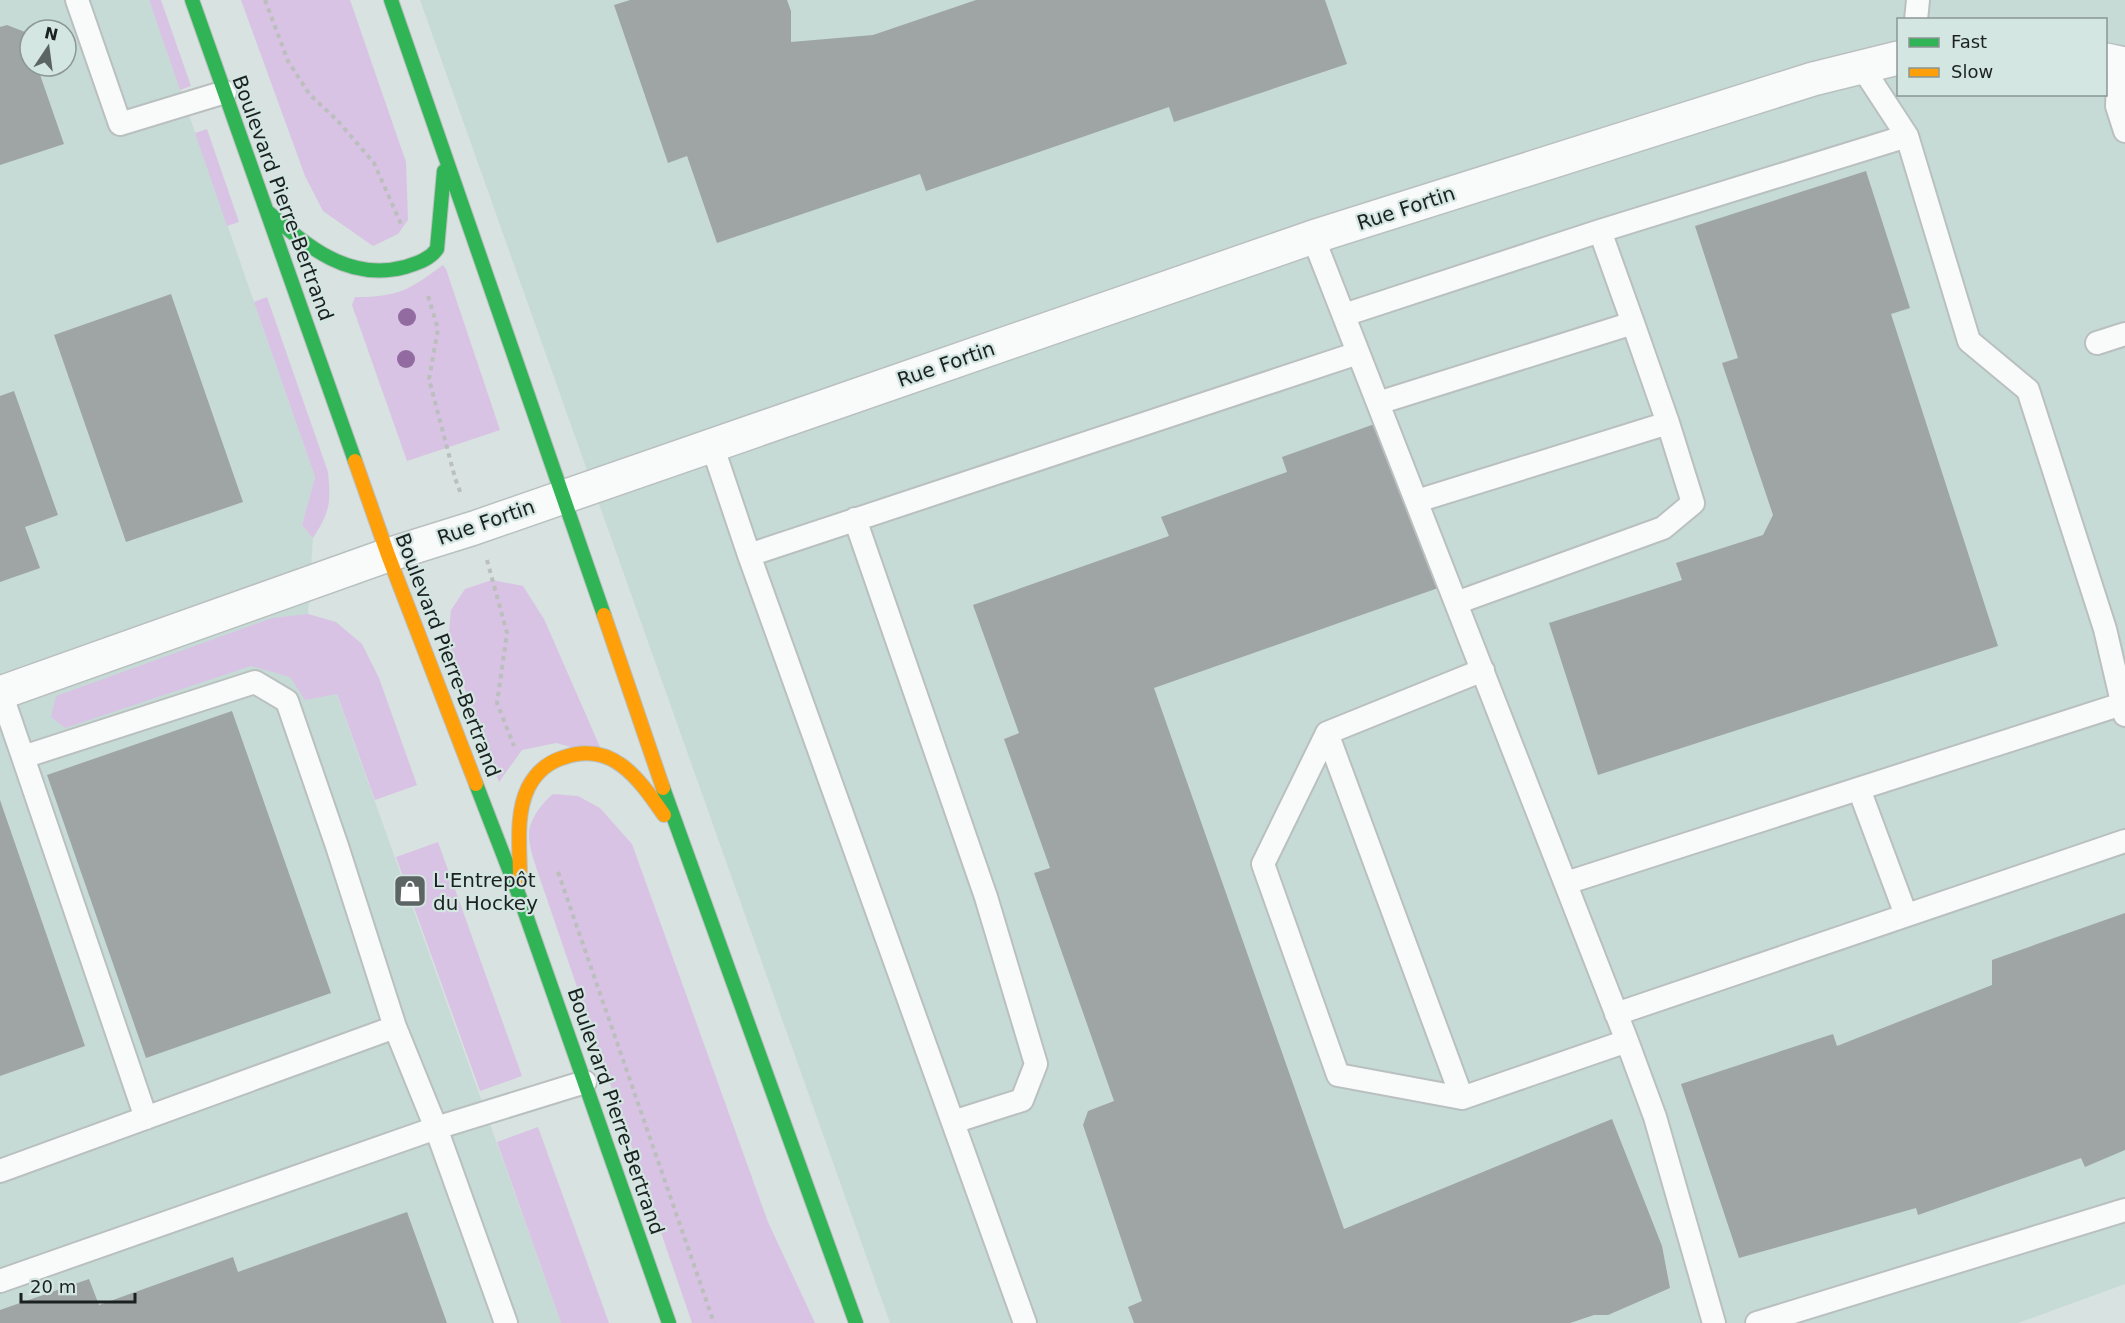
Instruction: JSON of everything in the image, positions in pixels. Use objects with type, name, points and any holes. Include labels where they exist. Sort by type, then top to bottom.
[{"type":"main road","name":"Boulevard Pierre-Bertrand","points":[[192,0],[388,555],[520,898],[669,1323]]},
{"type":"main road","points":[[391,0],[564,496],[679,836],[856,1323]]},
{"type":"main road","points":[[267,211],[304,243],[345,265],[384,273],[399,270],[431,256],[437,249],[440,238],[445,157]]},
{"type":"main road","points":[[520,898],[522,819],[527,790],[542,771],[564,756],[590,754],[617,762],[646,791],[679,836]]},
{"type":"street","name":"Rue Fortin","points":[[0,693],[388,555],[474,528],[1313,237],[1813,79],[1897,58]]},
{"type":"lane","points":[[77,0],[120,124],[225,92]]},
{"type":"lane","points":[[1916,18],[1918,0]]},
{"type":"lane","points":[[2116,62],[2117,106],[2125,131]]},
{"type":"lane","points":[[1566,883],[1859,789],[2124,710],[2105,629],[2028,390],[1969,341],[1907,136],[1862,67]]},
{"type":"lane","points":[[1344,315],[1600,231],[1907,136]]},
{"type":"lane","points":[[1456,603],[1663,528],[1693,503],[1668,423],[1600,231]]},
{"type":"lane","points":[[1313,237],[1627,1041],[1655,1117],[1714,1323]]},
{"type":"lane","points":[[1378,403],[1633,323]]},
{"type":"lane","points":[[2097,343],[2125,334]]},
{"type":"lane","points":[[748,555],[1358,353]]},
{"type":"lane","points":[[1417,501],[1668,423]]},
{"type":"lane","points":[[712,445],[748,555],[1025,1323]]},
{"type":"lane","points":[[855,519],[986,897],[1036,1064],[1022,1100],[953,1122]]},
{"type":"lane","points":[[1482,670],[1328,733],[1263,864],[1338,1075],[1462,1098],[1627,1041]]},
{"type":"lane","points":[[23,758],[255,682],[287,701],[337,846],[395,1027],[436,1128],[506,1323]]},
{"type":"lane","points":[[0,693],[146,1118]]},
{"type":"lane","points":[[1328,733],[1462,1098]]},
{"type":"lane","points":[[1859,789],[1906,915]]},
{"type":"lane","points":[[1616,1014],[2125,840]]},
{"type":"lane","points":[[0,1171],[395,1027]]},
{"type":"lane","points":[[0,1281],[436,1128],[585,1082]]},
{"type":"lane","points":[[1758,1323],[2125,1210]]},
{"type":"path","points":[[265,0],[288,61],[310,95],[337,120],[374,163],[403,228]]},
{"type":"path","points":[[428,295],[438,329],[429,379],[456,480]]},
{"type":"path","points":[[488,564],[507,633],[496,703],[514,747]]},
{"type":"path","points":[[557,870],[714,1323]]},
{"type":"shaded area","points":[[0,0],[149,0],[315,477],[302,525],[313,538],[308,614],[561,1323],[0,1323]]},
{"type":"shaded area","points":[[149,0],[161,0],[191,86],[180,90]]},
{"type":"shaded area","points":[[241,0],[350,0],[406,162],[408,220],[398,234],[373,246],[323,211],[305,176]]},
{"type":"shaded area","points":[[420,0],[2125,0],[2125,1284],[2018,1323],[890,1323]]},
{"type":"shaded area","points":[[207,129],[239,222],[227,226],[195,133]]},
{"type":"shaded area","points":[[443,265],[500,430],[407,461],[352,305],[355,297],[383,296],[403,290],[421,281]]},
{"type":"shaded area","points":[[267,297],[328,472],[328,507],[313,538],[302,525],[315,477],[254,302]]},
{"type":"shaded area","points":[[492,580],[523,586],[544,619],[604,756],[556,743],[522,750],[499,782],[448,643],[451,610],[465,589]]},
{"type":"shaded area","points":[[308,614],[336,622],[362,644],[379,678],[417,785],[375,800],[337,694],[305,700],[290,677],[251,666],[65,728],[51,717],[56,696],[272,618]]},
{"type":"shaded area","points":[[553,794],[578,796],[600,808],[632,844],[768,1222],[815,1323],[692,1323],[532,853],[529,830],[533,818]]},
{"type":"shaded area","points":[[438,842],[522,1076],[480,1091],[396,857]]},
{"type":"shaded area","points":[[538,1127],[609,1323],[561,1323],[497,1142]]},
{"type":"building","points":[[630,0],[787,0],[791,11],[791,42],[873,35],[976,0],[1325,0],[1347,64],[1174,122],[1169,107],[926,191],[920,174],[717,243],[687,156],[668,163],[614,5]]},
{"type":"building","points":[[7,25],[18,29],[18,78],[41,78],[64,144],[0,165],[0,27]]},
{"type":"building","points":[[1866,171],[1910,308],[1891,314],[1998,646],[1598,775],[1549,623],[1682,580],[1676,563],[1763,535],[1773,515],[1722,363],[1738,358],[1695,226]]},
{"type":"building","points":[[171,294],[243,502],[126,542],[54,335]]},
{"type":"building","points":[[14,391],[58,515],[25,527],[40,568],[0,582],[0,396]]},
{"type":"building","points":[[1383,421],[1441,587],[1154,688],[1344,1229],[1612,1119],[1662,1246],[1670,1288],[1608,1315],[1594,1315],[1570,1323],[1134,1323],[1128,1307],[1142,1301],[1083,1125],[1088,1111],[1114,1101],[1034,873],[1050,868],[1004,739],[1019,733],[973,605],[1169,536],[1161,517],[1287,472],[1282,457]]},
{"type":"building","points":[[232,711],[331,993],[146,1058],[47,775]]},
{"type":"building","points":[[0,800],[85,1046],[0,1076]]},
{"type":"building","points":[[2125,913],[2125,1150],[2085,1167],[2081,1158],[1918,1215],[1916,1208],[1739,1258],[1681,1084],[1833,1034],[1837,1046],[1992,985],[1992,960]]},
{"type":"building","points":[[407,1212],[447,1323],[0,1323],[0,1310],[89,1279],[99,1305],[233,1257],[238,1272]]},
{"type":"traffic: fast","points":[[192,0],[355,461]]},
{"type":"traffic: fast","points":[[391,0],[604,615]]},
{"type":"traffic: fast","points":[[268,212],[314,249],[330,258],[366,270],[405,267],[427,258],[437,249],[444,171]]},
{"type":"traffic: fast","points":[[476,784],[520,898],[669,1323]]},
{"type":"traffic: fast","points":[[663,788],[856,1323]]},
{"type":"traffic: slow","points":[[355,461],[388,555],[476,784]]},
{"type":"traffic: slow","points":[[604,615],[663,788]]},
{"type":"traffic: slow","points":[[520,879],[519,833],[524,798],[538,774],[557,760],[580,754],[596,754],[610,758],[634,776],[664,815]]},
{"type":"place","name":"L'Entrepôt du Hockey","points":[[410,891]]}]
